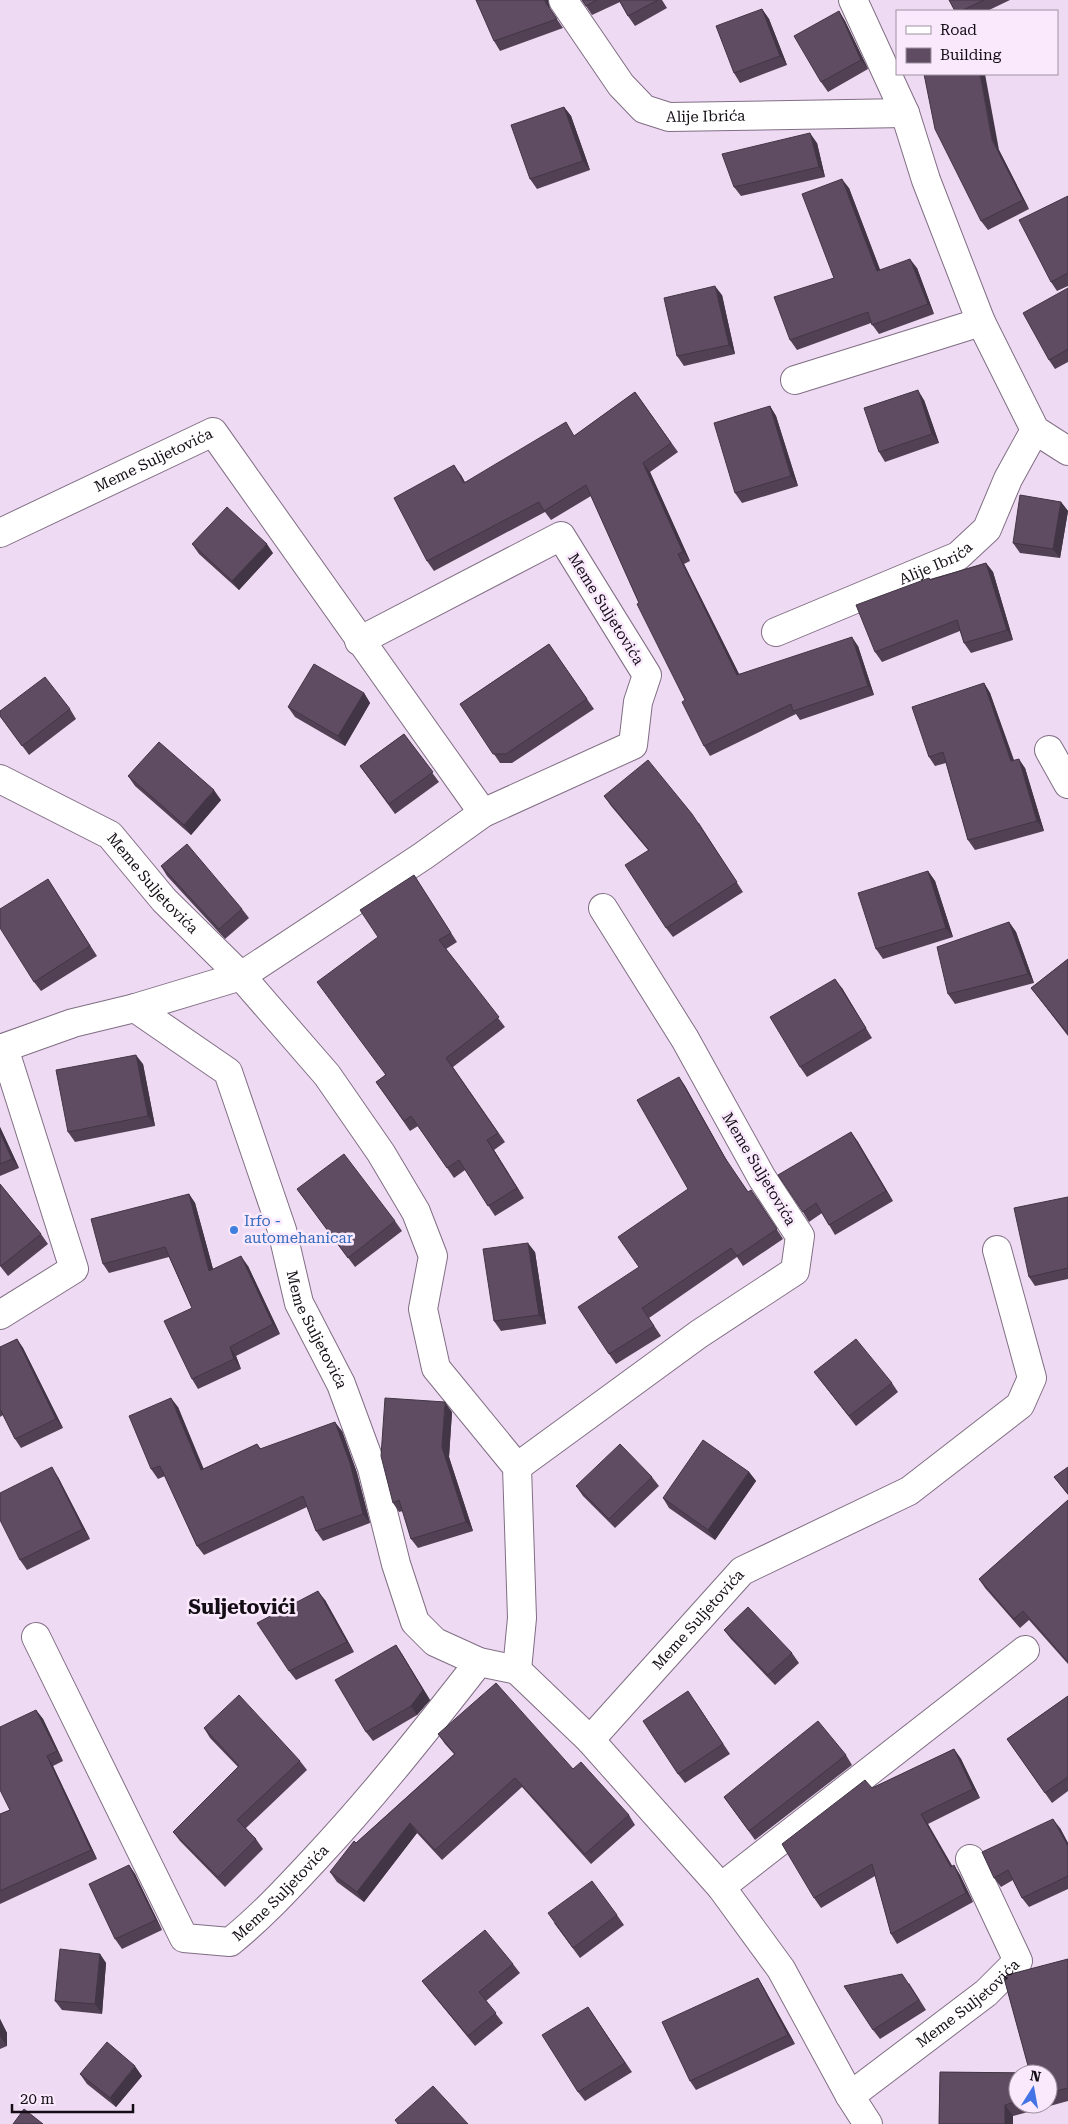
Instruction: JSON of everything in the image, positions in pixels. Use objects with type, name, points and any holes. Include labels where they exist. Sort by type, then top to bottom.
[{"type":"street","name":"Alije Ibrića","points":[[562,0],[620,85],[644,109],[669,118],[905,113]]},
{"type":"street","points":[[853,0],[905,113],[926,180],[982,322],[1034,430],[1068,451]]},
{"type":"street","points":[[795,380],[982,322]]},
{"type":"street","name":"Alije Ibrića","points":[[776,632],[958,556],[987,529],[1008,479],[1034,430]]},
{"type":"street","name":"Meme Suljetovića","points":[[0,533],[213,432],[483,813]]},
{"type":"street","name":"Meme Suljetovića","points":[[0,1315],[74,1269],[2,1049],[73,1024],[135,1008],[241,976],[424,856],[483,813],[633,745],[638,702],[647,675],[561,536],[360,641]]},
{"type":"street","points":[[1049,750],[1068,784]]},
{"type":"street","name":"Meme Suljetovića","points":[[0,779],[110,835],[164,900],[241,976],[327,1075],[381,1154],[416,1212],[433,1256],[423,1309],[436,1368],[518,1467],[699,1334],[796,1271],[800,1236],[762,1178],[685,1039],[603,908]]},
{"type":"street","name":"Meme Suljetovića","points":[[135,1008],[228,1072],[282,1230],[299,1303],[341,1384],[372,1468],[396,1564],[415,1622],[435,1642],[479,1662],[517,1670]]},
{"type":"street","name":"Meme Suljetovića","points":[[590,1740],[742,1570],[908,1491],[1020,1405],[1032,1378],[997,1250]]},
{"type":"street","points":[[518,1467],[522,1618],[517,1670],[590,1740],[722,1887],[781,1968],[850,2096],[868,2124]]},
{"type":"street","name":"Meme Suljetovića","points":[[36,1637],[184,1938],[230,1942],[260,1918],[340,1833],[414,1746],[479,1662]]},
{"type":"street","points":[[722,1887],[1025,1650]]},
{"type":"street","name":"Meme Suljetovića","points":[[850,2096],[986,1993],[1018,1961],[970,1859]]},
{"type":"building","points":[[476,0],[544,0],[557,19],[494,41]]},
{"type":"building","points":[[582,0],[597,0],[586,6]]},
{"type":"building","points":[[619,0],[658,0],[628,16]]},
{"type":"building","points":[[949,0],[984,0],[963,10],[954,10]]},
{"type":"building","points":[[762,9],[780,56],[734,73],[716,26]]},
{"type":"building","points":[[839,11],[861,60],[821,82],[794,36]]},
{"type":"building","points":[[924,75],[980,75],[992,140],[1023,200],[981,221],[935,129]]},
{"type":"building","points":[[564,107],[583,161],[530,179],[511,125]]},
{"type":"building","points":[[810,133],[819,167],[734,187],[722,154]]},
{"type":"building","points":[[842,179],[877,271],[910,259],[928,304],[872,325],[868,312],[790,340],[774,297],[834,278],[802,194]]},
{"type":"building","points":[[1068,196],[1068,273],[1051,282],[1019,220]]},
{"type":"building","points":[[715,286],[729,345],[677,356],[664,298]]},
{"type":"building","points":[[1068,288],[1068,349],[1049,360],[1023,313]]},
{"type":"building","points":[[918,390],[932,434],[879,452],[864,408]]},
{"type":"building","points":[[635,392],[671,443],[643,463],[683,552],[678,554],[737,675],[852,637],[868,686],[793,711],[791,704],[704,746],[682,702],[685,700],[637,604],[639,603],[586,485],[544,511],[539,502],[427,561],[394,498],[454,465],[464,483],[566,422],[574,436]]},
{"type":"building","points":[[770,406],[791,476],[735,493],[714,423]]},
{"type":"building","points":[[1020,495],[1061,502],[1053,549],[1013,543]]},
{"type":"building","points":[[227,507],[267,544],[232,581],[192,544]]},
{"type":"building","points":[[986,563],[1007,630],[964,643],[957,620],[875,652],[856,605],[929,578],[930,580]]},
{"type":"building","points":[[549,644],[587,699],[506,754],[493,754],[460,704]]},
{"type":"building","points":[[314,664],[364,693],[338,736],[288,707]]},
{"type":"building","points":[[45,677],[70,709],[22,746],[0,716],[0,711]]},
{"type":"building","points":[[984,683],[1011,761],[1019,759],[1037,821],[968,840],[943,752],[929,757],[912,707]]},
{"type":"building","points":[[404,734],[433,772],[389,804],[360,766]]},
{"type":"building","points":[[159,742],[214,790],[184,825],[128,776]]},
{"type":"building","points":[[648,760],[692,814],[737,882],[666,928],[625,865],[649,850],[604,796]]},
{"type":"building","points":[[187,844],[242,909],[219,929],[161,866]]},
{"type":"building","points":[[928,871],[946,928],[876,949],[858,893]]},
{"type":"building","points":[[414,875],[451,933],[439,940],[499,1017],[446,1058],[498,1133],[487,1140],[517,1188],[488,1206],[459,1160],[447,1168],[411,1116],[404,1121],[376,1082],[386,1075],[317,982],[378,937],[360,910]]},
{"type":"building","points":[[48,879],[90,946],[34,982],[0,928],[0,909]]},
{"type":"building","points":[[1009,922],[1028,974],[948,994],[937,947]]},
{"type":"building","points":[[1068,959],[1068,1034],[1031,988]]},
{"type":"building","points":[[835,979],[866,1028],[800,1067],[770,1017]]},
{"type":"building","points":[[136,1055],[148,1116],[68,1132],[56,1070]]},
{"type":"building","points":[[679,1077],[725,1158],[748,1192],[751,1190],[777,1229],[737,1256],[731,1248],[642,1308],[654,1326],[609,1354],[578,1307],[639,1267],[618,1237],[688,1189],[637,1100]]},
{"type":"building","points":[[0,1132],[12,1159],[0,1164]]},
{"type":"building","points":[[851,1132],[886,1191],[829,1225],[816,1203],[803,1212],[778,1175]]},
{"type":"building","points":[[344,1154],[395,1221],[348,1258],[297,1189]]},
{"type":"building","points":[[0,1184],[41,1234],[1,1266],[0,1265]]},
{"type":"building","points":[[189,1194],[209,1271],[241,1256],[273,1324],[230,1347],[234,1359],[192,1379],[164,1321],[192,1308],[165,1247],[103,1264],[91,1219]]},
{"type":"building","points":[[1068,1197],[1068,1268],[1029,1277],[1014,1208]]},
{"type":"building","points":[[528,1243],[539,1315],[494,1321],[483,1249]]},
{"type":"building","points":[[17,1339],[56,1419],[15,1439],[0,1409],[0,1347]]},
{"type":"building","points":[[856,1339],[892,1383],[849,1416],[814,1372]]},
{"type":"building","points":[[171,1398],[201,1470],[257,1444],[260,1449],[335,1422],[350,1463],[363,1514],[316,1531],[303,1496],[197,1546],[160,1466],[151,1469],[129,1416]]},
{"type":"building","points":[[385,1398],[445,1402],[442,1447],[466,1522],[411,1539],[399,1500],[393,1503],[381,1456]]},
{"type":"building","points":[[703,1440],[749,1472],[708,1530],[663,1498]]},
{"type":"building","points":[[620,1444],[652,1477],[609,1519],[576,1486]]},
{"type":"building","points":[[52,1467],[83,1529],[20,1560],[0,1520],[0,1493]]},
{"type":"building","points":[[1068,1467],[1068,1494],[1054,1477]]},
{"type":"building","points":[[1068,1500],[1068,1662],[1023,1611],[1014,1619],[979,1579]]},
{"type":"building","points":[[318,1591],[347,1642],[289,1671],[257,1623]]},
{"type":"building","points":[[748,1607],[792,1653],[768,1675],[724,1630]]},
{"type":"building","points":[[396,1645],[423,1690],[411,1706],[366,1732],[335,1680]]},
{"type":"building","points":[[496,1683],[573,1769],[581,1762],[629,1815],[585,1854],[515,1778],[435,1850],[410,1823],[357,1892],[330,1872],[354,1841],[356,1843],[455,1754],[438,1734]]},
{"type":"building","points":[[688,1691],[723,1744],[678,1774],[643,1721]]},
{"type":"building","points":[[239,1695],[300,1761],[237,1820],[256,1839],[218,1877],[173,1832],[239,1766],[204,1728]]},
{"type":"building","points":[[1068,1696],[1068,1777],[1045,1793],[1007,1739]]},
{"type":"building","points":[[36,1710],[57,1751],[47,1756],[91,1850],[0,1891],[0,1814],[10,1810],[0,1790],[0,1727]]},
{"type":"building","points":[[818,1721],[846,1755],[749,1831],[724,1797]]},
{"type":"building","points":[[954,1749],[973,1789],[921,1814],[951,1867],[954,1865],[966,1893],[891,1934],[872,1864],[814,1898],[782,1844],[865,1780],[872,1788]]},
{"type":"building","points":[[1053,1819],[1068,1846],[1068,1876],[1022,1898],[1008,1870],[994,1878],[982,1852]]},
{"type":"building","points":[[129,1865],[156,1920],[115,1939],[89,1884]]},
{"type":"building","points":[[592,1881],[617,1915],[573,1948],[548,1913]]},
{"type":"building","points":[[485,1930],[513,1964],[479,1992],[496,2013],[468,2036],[422,1981]]},
{"type":"building","points":[[60,1949],[100,1954],[95,2004],[55,2001]]},
{"type":"building","points":[[1068,1959],[1068,2088],[1058,2090],[1058,2064],[1028,2064],[1004,1978],[1007,1975]]},
{"type":"building","points":[[902,1974],[919,2000],[873,2030],[844,1986]]},
{"type":"building","points":[[758,1978],[788,2035],[690,2081],[662,2022]]},
{"type":"building","points":[[588,2007],[625,2063],[578,2092],[542,2035]]},
{"type":"building","points":[[107,2042],[135,2066],[110,2098],[80,2074]]},
{"type":"building","points":[[940,2072],[1008,2073],[1008,2104],[1005,2105],[1005,2124],[939,2124]]},
{"type":"building","points":[[433,2086],[468,2124],[398,2124],[395,2120]]},
{"type":"building","points":[[24,2109],[43,2124],[13,2124]]},
{"type":"place","name":"Irfo - automehanicar","points":[[234,1230]]},
{"type":"district","name":"Suljetovići","points":[[242,1607]]}]
